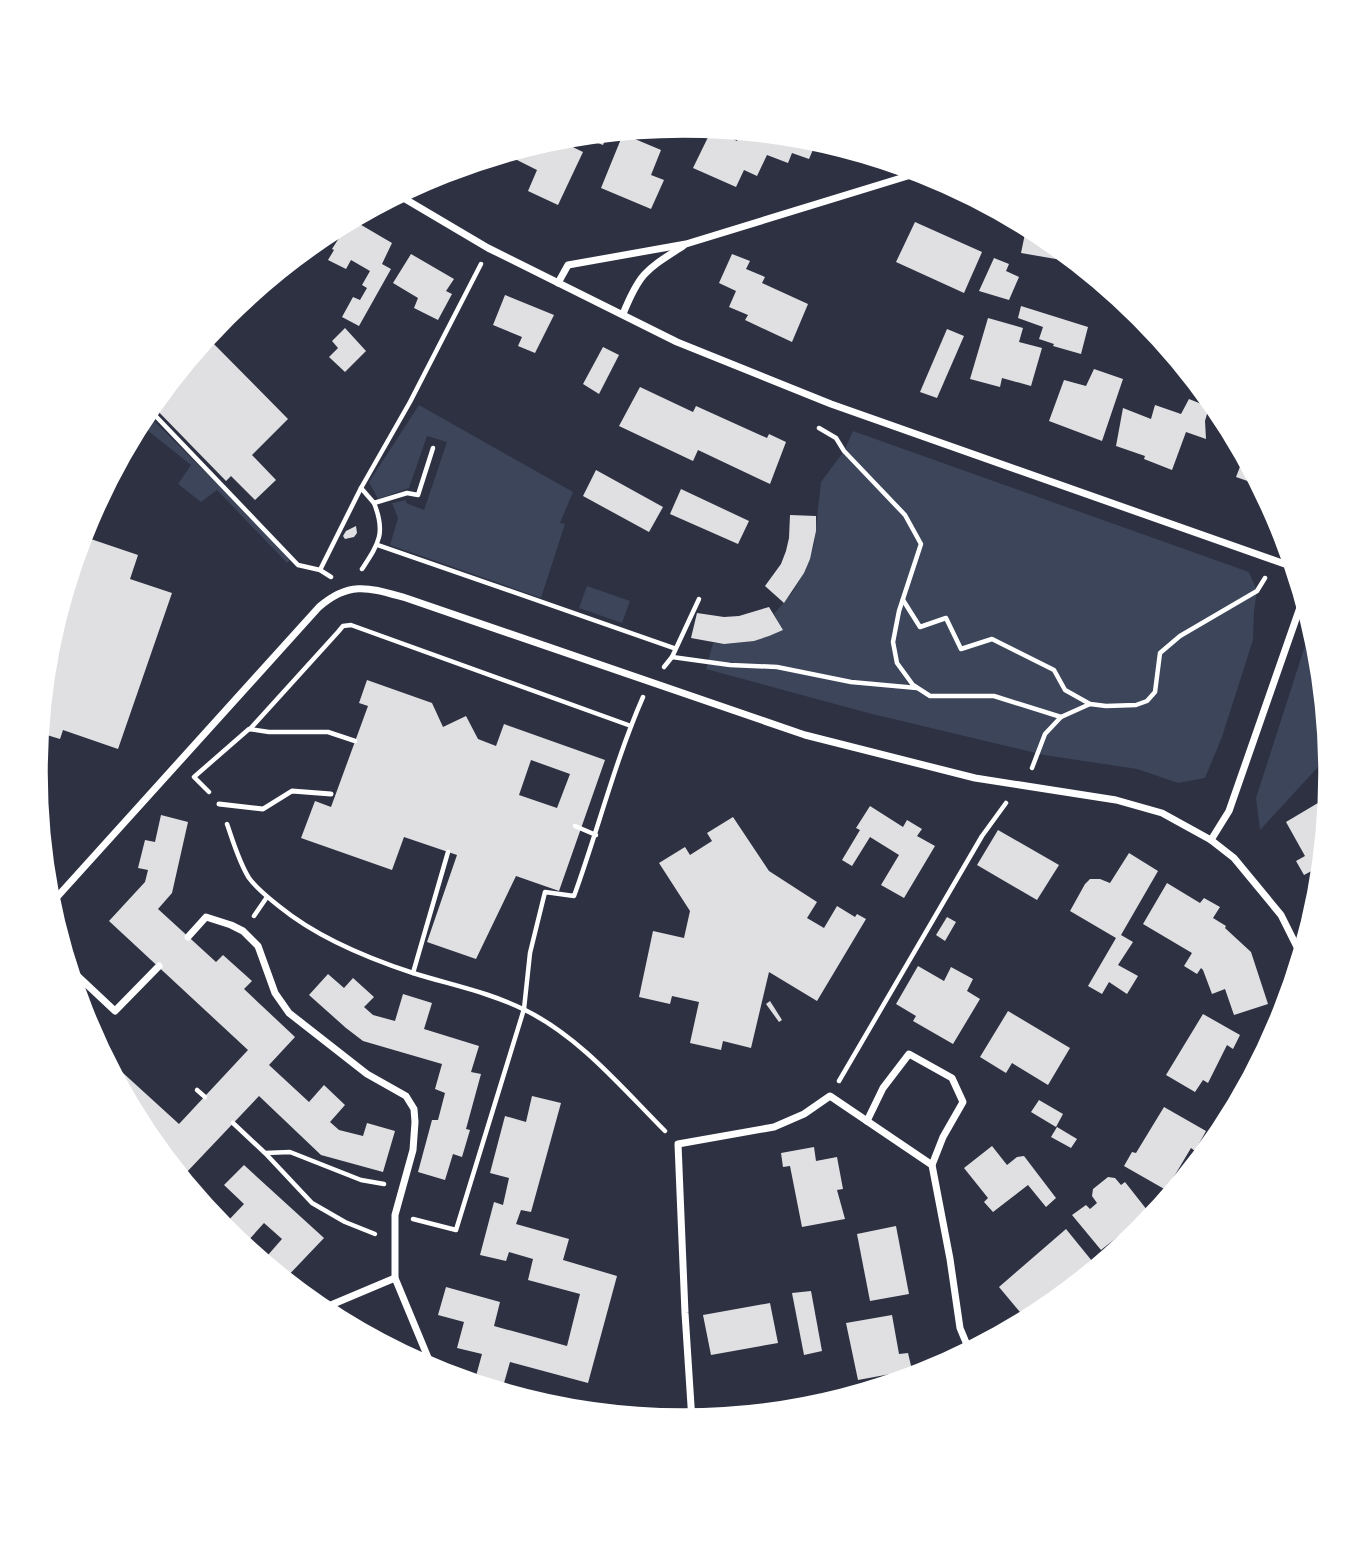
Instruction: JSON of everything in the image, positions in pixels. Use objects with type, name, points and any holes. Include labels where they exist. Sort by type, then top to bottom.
[{"type":"street","points":[[558,283],[568,265],[686,244],[906,176]]},
{"type":"street","points":[[405,199],[488,248],[677,342],[831,404],[1285,565]]},
{"type":"street","points":[[623,314],[634,288],[646,270],[686,244]]},
{"type":"street","points":[[58,896],[328,599],[349,589],[373,589],[805,735],[975,778],[1116,800],[1162,813],[1212,840],[1234,858],[1270,900],[1296,943]]},
{"type":"street","points":[[1212,840],[1228,811],[1299,611]]},
{"type":"street","points":[[188,937],[206,917],[243,932],[258,946],[275,993],[289,1013],[367,1074],[405,1096],[414,1109],[413,1150],[395,1214],[395,1278],[427,1356]]},
{"type":"street","points":[[79,977],[115,1011],[159,966]]},
{"type":"street","points":[[867,1121],[883,1088],[909,1054],[952,1078],[962,1102],[943,1137],[932,1166],[960,1328],[966,1343]]},
{"type":"street","points":[[691,1410],[678,1144],[774,1127],[804,1114],[830,1096],[932,1166]]},
{"type":"street","points":[[333,1304],[395,1278]]},
{"type":"lane","points":[[219,804],[263,809],[292,791],[331,794]]},
{"type":"path","points":[[155,416],[298,565],[320,570],[488,248]]},
{"type":"path","points":[[819,428],[836,438],[844,451],[905,515],[921,544],[893,642],[897,663],[918,688],[930,696],[994,696],[1061,718]]},
{"type":"path","points":[[374,503],[407,494],[418,495],[433,448]]},
{"type":"path","points":[[349,589],[379,545],[381,522],[374,503],[361,488]]},
{"type":"path","points":[[379,545],[674,648]]},
{"type":"path","points":[[830,1096],[982,836],[1036,762],[1045,734],[1061,718],[1090,704],[1136,705],[1147,701],[1155,692],[1160,653],[1180,636],[1257,591],[1275,562]]},
{"type":"path","points":[[395,1214],[456,1230],[524,1009],[530,953],[545,892],[574,897],[631,726],[649,683],[672,657],[699,599]]},
{"type":"path","points":[[903,600],[920,627],[946,618],[961,649],[992,639],[1054,670],[1065,690],[1090,704]]},
{"type":"path","points":[[631,726],[351,625],[344,626],[249,729],[194,777],[219,804],[249,878],[267,897],[292,916],[323,936],[413,973],[494,996],[524,1009],[569,1037],[678,1144]]},
{"type":"path","points":[[672,657],[730,665],[777,667],[851,682],[918,688]]},
{"type":"path","points":[[249,729],[269,732],[328,732],[355,741]]},
{"type":"path","points":[[575,826],[596,835]]},
{"type":"path","points":[[413,973],[448,852]]},
{"type":"path","points":[[197,1090],[205,1097]]},
{"type":"path","points":[[233,1123],[312,1203],[345,1222],[395,1242]]},
{"type":"path","points":[[265,1153],[290,1152],[361,1180],[402,1187]]},
{"type":"shaded area","points":[[419,405],[573,492],[560,523],[565,524],[541,598],[390,545],[398,518],[392,503],[406,500],[406,503],[424,510],[447,442],[427,436],[409,488],[378,499],[369,482]]},
{"type":"shaded area","points":[[153,420],[292,558],[287,563],[217,490],[201,502],[178,484],[191,465],[146,429]]},
{"type":"shaded area","points":[[853,431],[1249,572],[1257,591],[1253,640],[1222,737],[1205,778],[1178,783],[1137,769],[1044,755],[868,713],[706,669],[713,643],[748,641],[782,630],[774,614],[792,593],[804,573],[814,545],[821,482],[844,451]]},
{"type":"shaded area","points":[[587,586],[630,601],[622,623],[579,608]]},
{"type":"shaded area","points":[[1306,643],[1314,689],[1320,765],[1260,830],[1256,798]]},
{"type":"building","points":[[708,137],[730,138],[737,141],[738,138],[766,141],[813,149],[809,159],[792,153],[788,163],[767,155],[757,176],[744,170],[736,187],[693,168]]},
{"type":"building","points":[[632,138],[661,150],[651,175],[664,180],[651,209],[601,188],[621,139]]},
{"type":"building","points":[[570,146],[583,152],[558,205],[528,191],[537,170],[515,159]]},
{"type":"building","points":[[915,222],[982,252],[964,293],[896,262]]},
{"type":"building","points":[[359,224],[392,243],[382,264],[391,269],[359,326],[342,317],[353,297],[360,300],[367,288],[362,285],[370,271],[351,260],[346,269],[328,260],[334,250],[332,249],[340,236]]},
{"type":"building","points":[[1025,236],[1060,260],[1021,253]]},
{"type":"building","points":[[411,254],[454,279],[446,291],[452,294],[438,320],[414,308],[418,298],[393,283]]},
{"type":"building","points":[[732,254],[750,261],[746,269],[765,277],[762,283],[808,304],[792,342],[745,320],[748,315],[729,307],[736,291],[719,283]]},
{"type":"building","points":[[994,258],[1009,264],[1006,271],[1019,277],[1009,300],[979,291]]},
{"type":"building","points":[[505,295],[554,315],[535,353],[518,346],[522,337],[493,325]]},
{"type":"building","points":[[1021,306],[1088,327],[1081,354],[1039,339],[1043,327],[1018,318]]},
{"type":"building","points":[[988,318],[1023,328],[1019,342],[1042,348],[1031,386],[1002,378],[1000,387],[970,379]]},
{"type":"building","points":[[345,328],[366,351],[345,372],[329,357],[338,348],[332,341]]},
{"type":"building","points":[[947,329],[964,336],[937,398],[920,392]]},
{"type":"building","points":[[213,343],[288,419],[252,455],[276,480],[255,500],[231,476],[226,481],[158,412]]},
{"type":"building","points":[[603,347],[619,355],[599,394],[583,384]]},
{"type":"building","points":[[1094,369],[1123,379],[1102,441],[1049,421],[1064,380],[1086,386]]},
{"type":"building","points":[[640,387],[693,412],[696,406],[767,438],[769,434],[786,442],[770,484],[698,450],[693,461],[619,426]]},
{"type":"building","points":[[1189,399],[1201,404],[1207,413],[1206,439],[1186,432],[1172,470],[1144,459],[1145,456],[1116,446],[1123,408],[1151,419],[1155,405],[1181,414]]},
{"type":"building","points":[[1240,466],[1249,481],[1236,477]]},
{"type":"building","points":[[596,470],[663,507],[649,532],[583,496]]},
{"type":"building","points":[[681,489],[749,521],[738,544],[670,514]]},
{"type":"building","points":[[790,515],[816,516],[816,531],[804,573],[784,603],[765,586],[781,564],[786,551]]},
{"type":"building","points":[[356,526],[357,533],[354,537],[345,539],[343,536],[346,531]]},
{"type":"building","points":[[90,539],[138,555],[130,579],[172,593],[118,749],[63,730],[60,739],[47,735],[51,689],[67,608]]},
{"type":"building","points":[[769,607],[783,630],[769,636],[754,641],[724,644],[691,638],[697,613],[739,616]]},
{"type":"building","points":[[367,680],[432,703],[443,727],[466,716],[478,739],[496,746],[504,724],[605,760],[559,891],[516,876],[476,959],[427,942],[457,855],[404,837],[392,870],[301,838],[315,801],[331,807],[368,706],[359,703]],"holes":[[[531,760],[570,774],[557,808],[519,795]]]},
{"type":"building","points":[[1319,803],[1311,871],[1304,875],[1296,861],[1305,856],[1286,822]]},
{"type":"building","points":[[870,806],[903,827],[907,820],[922,829],[917,836],[935,846],[904,898],[881,885],[899,855],[870,837],[852,866],[842,860],[860,830],[856,828]]},
{"type":"building","points":[[161,815],[188,822],[172,893],[158,909],[216,962],[223,955],[252,981],[244,989],[295,1037],[269,1065],[309,1102],[324,1085],[345,1105],[330,1122],[339,1130],[363,1136],[367,1123],[395,1131],[383,1172],[321,1155],[259,1096],[187,1172],[153,1126],[120,1070],[179,1124],[248,1050],[109,921],[145,882],[148,870],[138,868],[145,840],[155,842]]},
{"type":"building","points":[[733,817],[769,871],[817,902],[807,918],[824,928],[837,906],[855,917],[857,914],[866,919],[817,1001],[769,972],[751,1048],[723,1041],[721,1050],[690,1043],[699,1002],[672,996],[670,1004],[639,997],[653,931],[684,938],[690,911],[659,863],[685,847],[690,855],[712,841],[707,833]]},
{"type":"building","points":[[998,830],[1059,865],[1037,900],[977,865]]},
{"type":"building","points":[[1129,853],[1158,871],[1121,935],[1133,942],[1118,965],[1138,976],[1127,994],[1109,982],[1102,994],[1088,986],[1116,938],[1070,911],[1090,879],[1110,883]]},
{"type":"building","points":[[1167,883],[1200,903],[1204,898],[1220,907],[1213,918],[1226,926],[1225,928],[1251,952],[1268,1004],[1234,1015],[1225,989],[1212,994],[1201,968],[1197,974],[1184,966],[1192,953],[1143,924]]},
{"type":"building","points":[[947,917],[956,922],[945,941],[936,935]]},
{"type":"building","points":[[918,966],[944,981],[951,967],[973,979],[967,991],[980,999],[953,1044],[913,1021],[916,1016],[896,1004]]},
{"type":"building","points":[[328,974],[344,988],[353,978],[374,997],[364,1007],[373,1015],[395,1021],[403,994],[432,1003],[424,1029],[479,1046],[471,1072],[481,1074],[466,1129],[470,1130],[462,1157],[453,1154],[445,1180],[418,1172],[432,1120],[438,1120],[445,1093],[435,1089],[442,1064],[363,1041],[346,1028],[309,995]]},
{"type":"building","points":[[770,1001],[782,1020],[779,1022],[766,1004]]},
{"type":"building","points":[[1008,1011],[1070,1048],[1048,1085],[1012,1063],[1006,1073],[980,1057]]},
{"type":"building","points":[[1203,1014],[1240,1035],[1233,1049],[1227,1045],[1208,1083],[1203,1080],[1195,1092],[1166,1075]]},
{"type":"building","points":[[532,1096],[561,1103],[531,1212],[521,1210],[516,1224],[569,1239],[563,1260],[617,1276],[588,1383],[510,1362],[504,1383],[476,1375],[482,1354],[457,1348],[464,1322],[438,1315],[446,1287],[500,1302],[494,1326],[567,1346],[580,1294],[528,1280],[533,1259],[509,1252],[506,1261],[480,1255],[494,1202],[503,1205],[509,1178],[490,1173],[505,1116],[526,1122]]},
{"type":"building","points":[[1039,1100],[1063,1114],[1056,1127],[1031,1112]]},
{"type":"building","points":[[1164,1107],[1206,1131],[1195,1151],[1191,1148],[1164,1189],[1124,1166],[1132,1152],[1136,1153]]},
{"type":"building","points":[[1057,1127],[1077,1139],[1071,1148],[1051,1137]]},
{"type":"building","points":[[992,1146],[1007,1165],[1017,1157],[1024,1156],[1056,1198],[1046,1207],[1028,1185],[993,1212],[984,1202],[988,1198],[964,1168]]},
{"type":"building","points":[[814,1147],[816,1161],[837,1157],[843,1189],[837,1190],[845,1219],[802,1227],[790,1166],[783,1167],[781,1153]]},
{"type":"building","points":[[244,1165],[324,1238],[290,1274],[268,1256],[282,1239],[264,1223],[249,1239],[229,1220],[244,1204],[224,1185]]},
{"type":"building","points":[[1108,1177],[1115,1178],[1121,1185],[1125,1182],[1146,1209],[1101,1250],[1072,1215],[1086,1205],[1090,1209],[1097,1203],[1092,1196],[1093,1189]]},
{"type":"building","points":[[896,1226],[909,1294],[870,1301],[857,1234]]},
{"type":"building","points":[[1066,1229],[1092,1260],[1020,1312],[999,1287]]},
{"type":"building","points":[[811,1291],[822,1351],[804,1355],[792,1293]]},
{"type":"building","points":[[770,1303],[778,1343],[711,1355],[703,1315]]},
{"type":"building","points":[[892,1315],[899,1354],[908,1353],[911,1367],[894,1373],[858,1380],[846,1323]]}]
